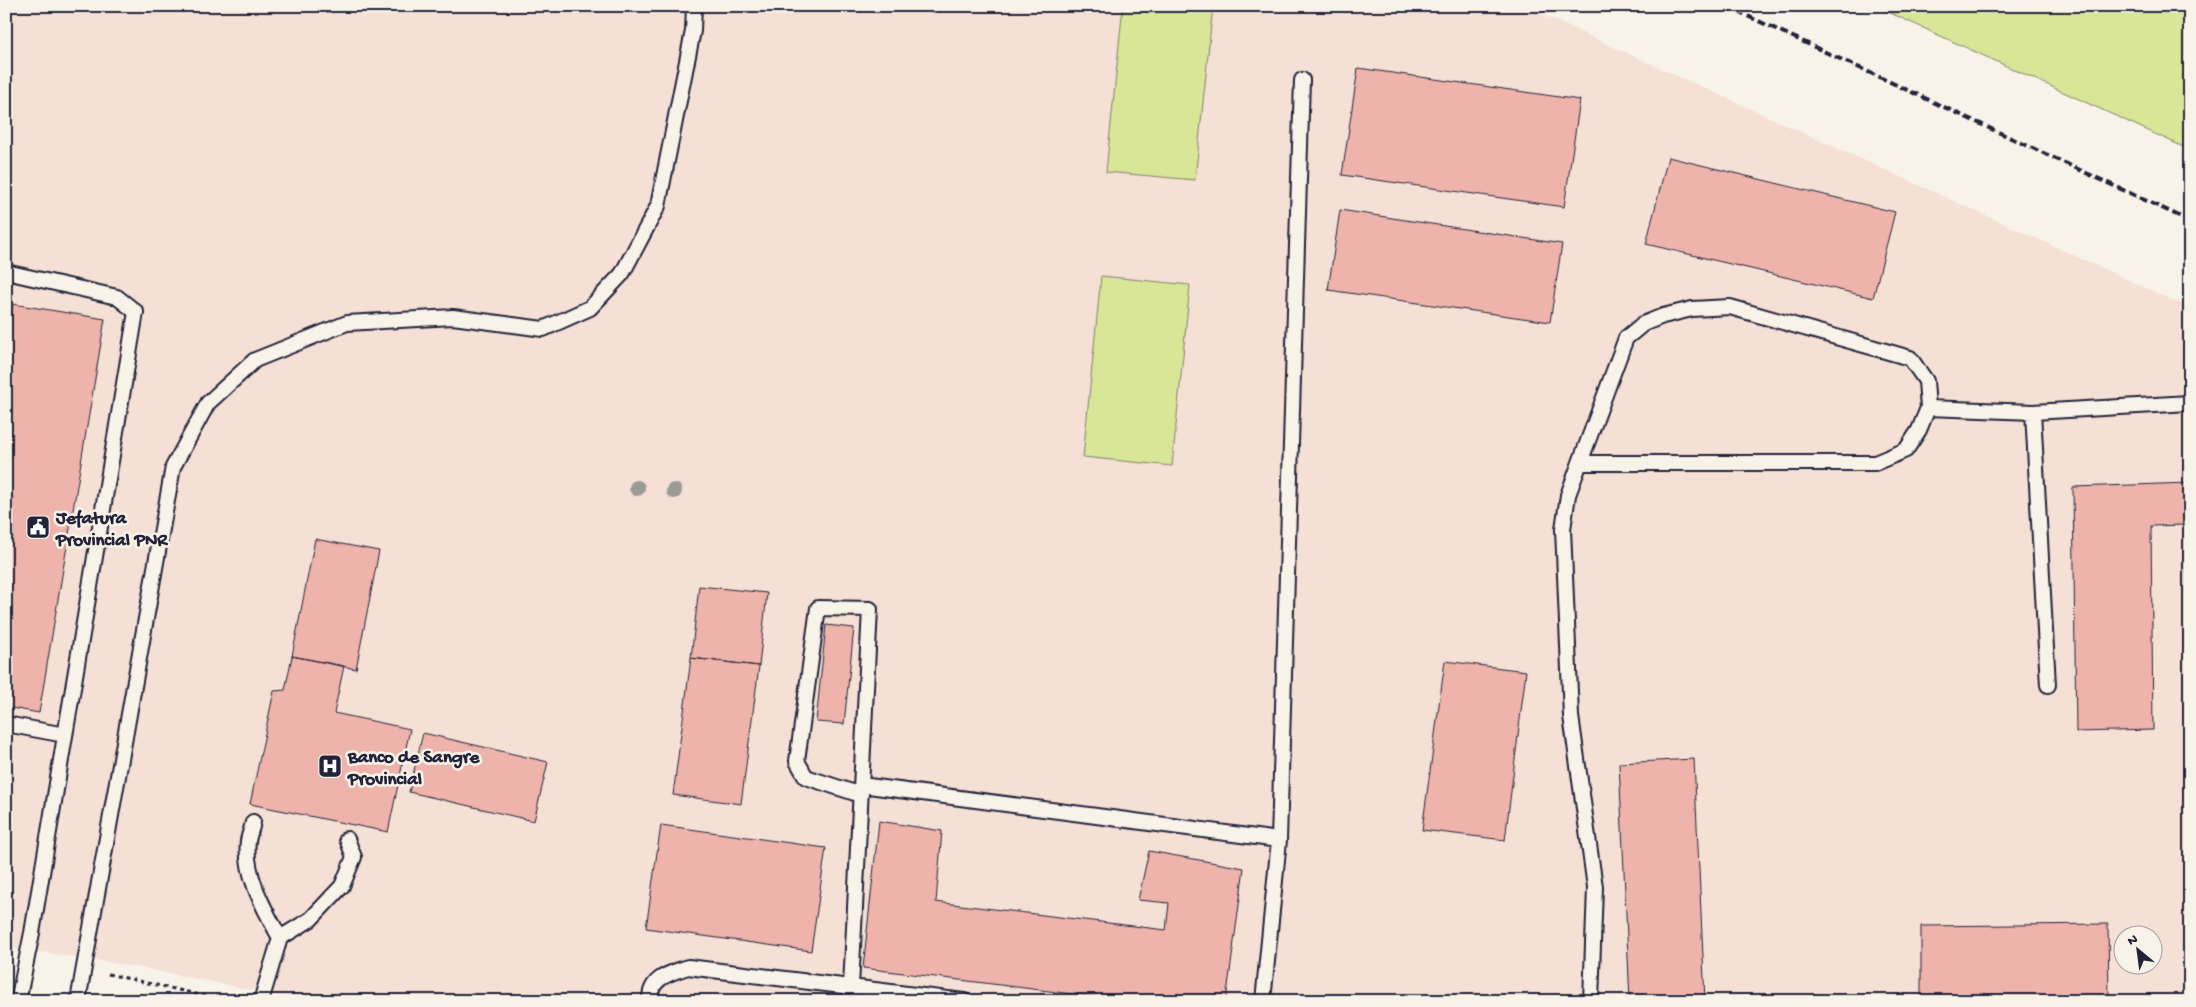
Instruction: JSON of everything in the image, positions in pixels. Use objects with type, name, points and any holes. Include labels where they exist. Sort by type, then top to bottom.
[{"type":"lane","points":[[78,1001],[173,467],[208,403],[255,360],[346,323],[453,317],[543,329],[590,308],[622,274],[658,206],[693,31],[694,7]]},
{"type":"lane","points":[[1263,1001],[1279,840],[1302,80]]},
{"type":"lane","points":[[6,272],[118,297],[136,312],[32,933],[18,1001]]},
{"type":"lane","points":[[1581,463],[1875,463],[1906,450],[1919,430],[1928,408],[1926,381],[1910,358],[1730,307],[1692,309],[1643,324],[1626,338],[1568,495],[1563,529],[1570,716],[1595,887],[1590,1001]]},
{"type":"lane","points":[[1928,408],[2033,412],[2190,403]]},
{"type":"lane","points":[[2033,412],[2048,685]]},
{"type":"lane","points":[[850,994],[861,790],[870,609],[818,608],[797,762],[806,778],[861,790],[1279,840]]},
{"type":"lane","points":[[6,724],[65,735]]},
{"type":"lane","points":[[253,822],[248,842],[250,870],[262,905],[280,938]]},
{"type":"lane","points":[[262,1001],[280,938],[311,919],[342,886],[354,857],[347,839]]},
{"type":"lane","points":[[650,1001],[650,993],[660,977],[688,967],[850,994],[964,1001]]},
{"type":"path","points":[[83,968],[227,1001]]},
{"type":"shaded area","points":[[6,6],[1523,6],[2190,308],[2190,1001],[309,1001],[126,965],[6,947]]},
{"type":"green space","points":[[1123,6],[1213,6],[1195,180],[1106,172]]},
{"type":"green space","points":[[1875,6],[2190,6],[2190,150]]},
{"type":"green space","points":[[1101,276],[1190,285],[1172,466],[1083,457]]},
{"type":"building","points":[[1358,68],[1580,100],[1564,207],[1342,175]]},
{"type":"building","points":[[1668,157],[1895,212],[1873,298],[1646,244]]},
{"type":"building","points":[[1340,210],[1562,244],[1550,322],[1328,290]]},
{"type":"building","name":"Jefatura Provincial PNR","points":[[13,304],[105,319],[39,713],[6,707],[6,346]]},
{"type":"building","points":[[2190,483],[2190,690],[2185,525],[2151,526],[2153,730],[2076,732],[2073,487]]},
{"type":"building","points":[[315,539],[379,551],[356,669],[292,656]]},
{"type":"building","points":[[699,586],[767,593],[759,666],[691,658]]},
{"type":"building","points":[[826,625],[854,628],[844,724],[816,722]]},
{"type":"building","name":"Banco de Sangre Provincial","points":[[292,656],[344,666],[334,713],[410,729],[388,832],[250,804],[274,691],[285,690]]},
{"type":"building","points":[[691,658],[759,666],[741,804],[673,795]]},
{"type":"building","points":[[1445,661],[1526,671],[1505,840],[1422,830]]},
{"type":"building","points":[[423,733],[548,762],[534,821],[409,792]]},
{"type":"building","points":[[1694,759],[1705,1001],[1630,1001],[1619,763]]},
{"type":"building","points":[[879,821],[942,831],[936,902],[1166,930],[1169,903],[1138,900],[1149,851],[1244,868],[1226,1001],[1129,1001],[863,968]]},
{"type":"building","points":[[661,825],[826,848],[811,951],[646,928]]},
{"type":"building","points":[[2108,924],[2109,1001],[1921,1001],[1921,926]]},
{"type":"railway","points":[[1726,6],[2190,221]]},
{"type":"place","name":"Jefatura Provincial PNR","points":[[38,527]]},
{"type":"place","name":"Banco de Sangre Provincial","points":[[330,766]]}]
